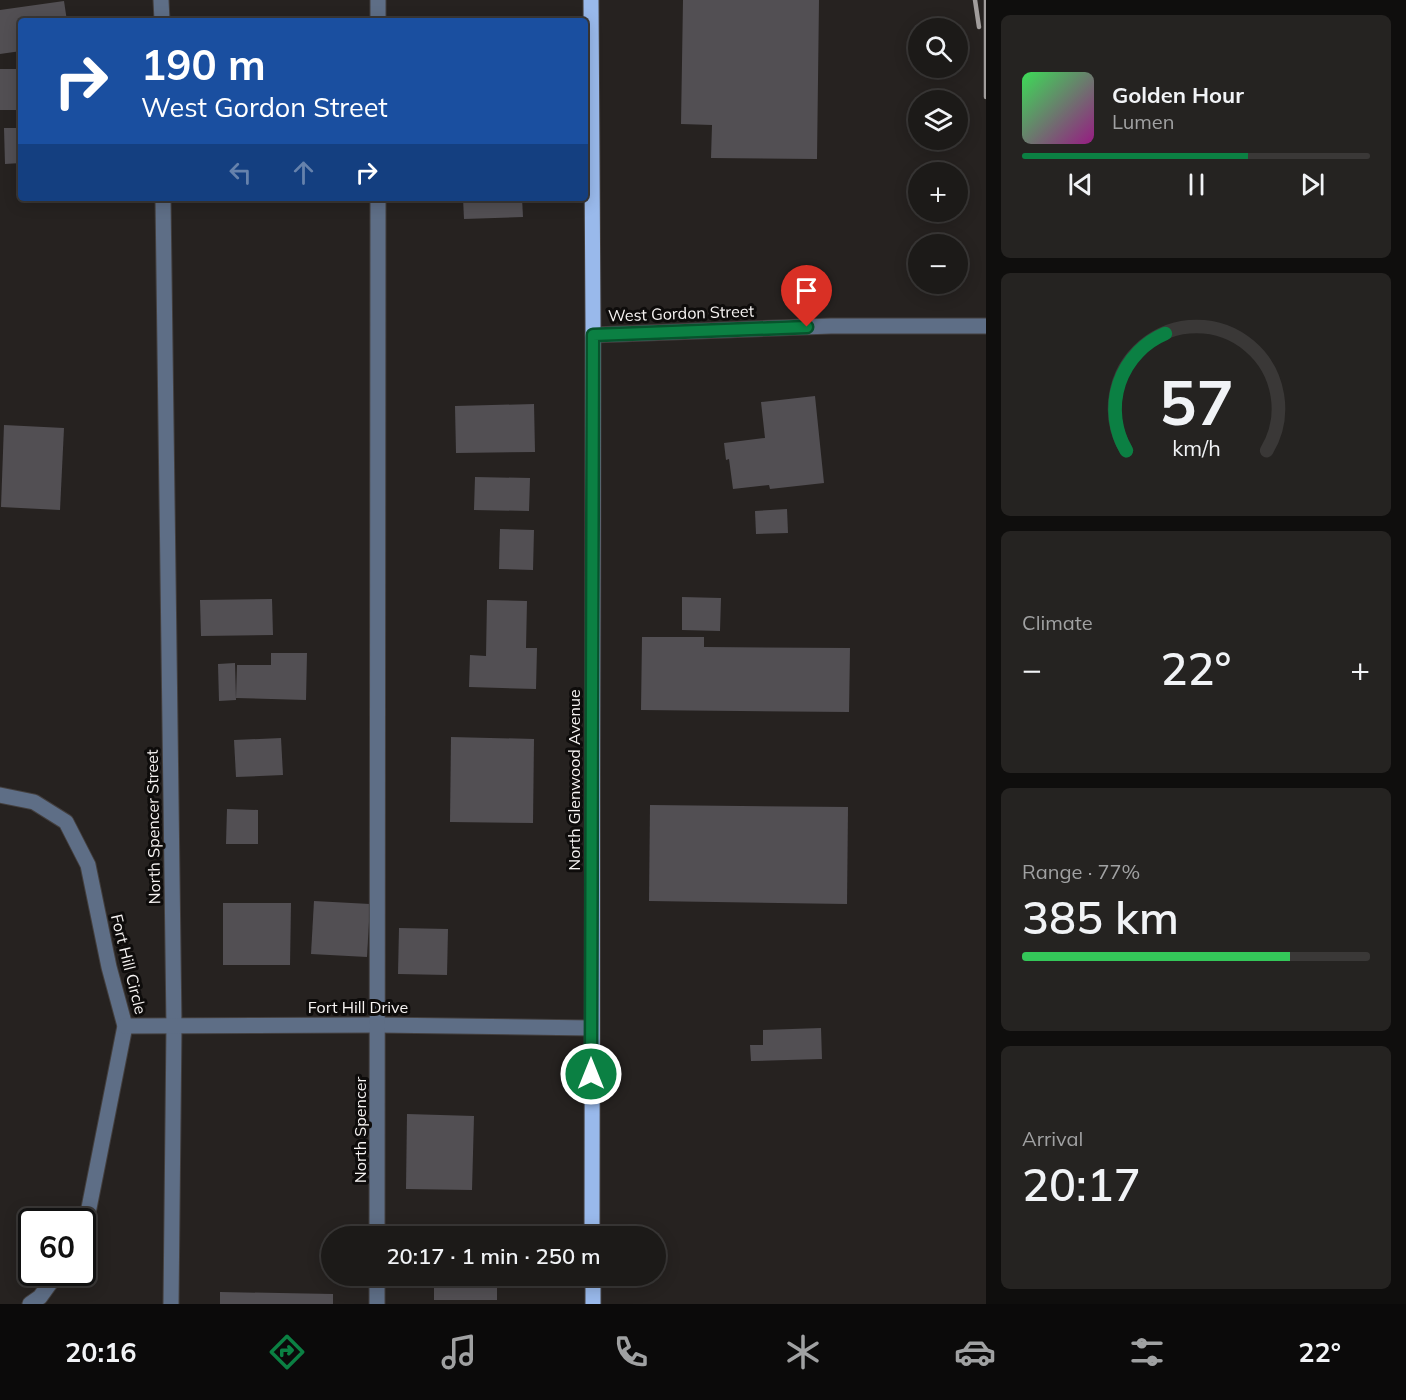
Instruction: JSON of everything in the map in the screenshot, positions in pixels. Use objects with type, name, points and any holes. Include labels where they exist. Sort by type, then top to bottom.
[{"type":"main road","name":"North Glenwood Avenue","points":[[591,0],[592,1226]]},
{"type":"main road","points":[[593,1286],[593,1304]]},
{"type":"street","points":[[161,0],[162,18]]},
{"type":"street","points":[[378,0],[378,18]]},
{"type":"street","name":"North Spencer Street","points":[[163,201],[174,1026],[171,1304]]},
{"type":"street","name":"North Spencer","points":[[377,1226],[378,201]]},
{"type":"street","name":"West Gordon Street","points":[[593,329],[986,326]]},
{"type":"street","name":"Fort Hill Circle","points":[[0,795],[34,802],[66,822],[88,865],[109,967],[125,1026],[89,1208]]},
{"type":"street","name":"Fort Hill Drive","points":[[125,1026],[378,1025],[591,1028]]},
{"type":"street","points":[[30,1304],[40,1297],[48,1286]]},
{"type":"street","points":[[377,1286],[377,1304]]},
{"type":"building","points":[[683,0],[819,0],[817,159],[711,158],[712,125],[681,124]]},
{"type":"building","points":[[64,1],[67,18],[18,18],[18,51],[0,54],[0,10]]},
{"type":"building","points":[[0,69],[18,69],[18,110],[0,110]]},
{"type":"building","points":[[4,128],[18,128],[18,163],[5,164]]},
{"type":"building","points":[[463,201],[522,201],[523,217],[464,219]]},
{"type":"building","points":[[815,396],[824,483],[770,489],[769,485],[733,489],[729,459],[726,460],[724,443],[765,438],[761,402]]},
{"type":"building","points":[[534,404],[535,452],[456,453],[455,406]]},
{"type":"building","points":[[4,425],[64,428],[60,510],[1,507]]},
{"type":"building","points":[[475,477],[530,478],[529,511],[474,510]]},
{"type":"building","points":[[787,509],[788,533],[756,534],[755,511]]},
{"type":"building","points":[[500,529],[534,530],[533,570],[499,569]]},
{"type":"building","points":[[682,597],[721,598],[720,631],[682,630]]},
{"type":"building","points":[[272,599],[273,635],[201,636],[200,600]]},
{"type":"building","points":[[487,600],[527,601],[526,648],[537,648],[536,689],[469,687],[470,655],[486,656]]},
{"type":"building","points":[[642,637],[704,637],[704,647],[850,648],[849,712],[641,710]]},
{"type":"building","points":[[271,653],[307,653],[306,700],[236,698],[237,665],[271,665]]},
{"type":"building","points":[[235,663],[236,700],[219,701],[218,664]]},
{"type":"building","points":[[451,737],[534,739],[533,823],[450,822]]},
{"type":"building","points":[[281,738],[283,775],[236,777],[234,740]]},
{"type":"building","points":[[650,805],[848,807],[847,904],[649,901]]},
{"type":"building","points":[[227,809],[258,810],[258,844],[226,844]]},
{"type":"building","points":[[314,901],[370,904],[367,957],[311,954]]},
{"type":"building","points":[[223,903],[291,903],[290,965],[223,965]]},
{"type":"building","points":[[399,928],[448,929],[447,975],[398,974]]},
{"type":"building","points":[[821,1028],[822,1059],[751,1061],[750,1045],[763,1045],[763,1030]]},
{"type":"building","points":[[407,1114],[474,1116],[472,1190],[406,1189]]},
{"type":"building","points":[[434,1286],[497,1286],[497,1300],[434,1300]]},
{"type":"building","points":[[220,1292],[333,1294],[333,1304],[220,1304]]},
{"type":"railway","points":[[975,0],[979,27]]},
{"type":"railway","points":[[986,0],[986,97]]},
{"type":"route","points":[[591,1074],[593,335],[807,327]]}]
